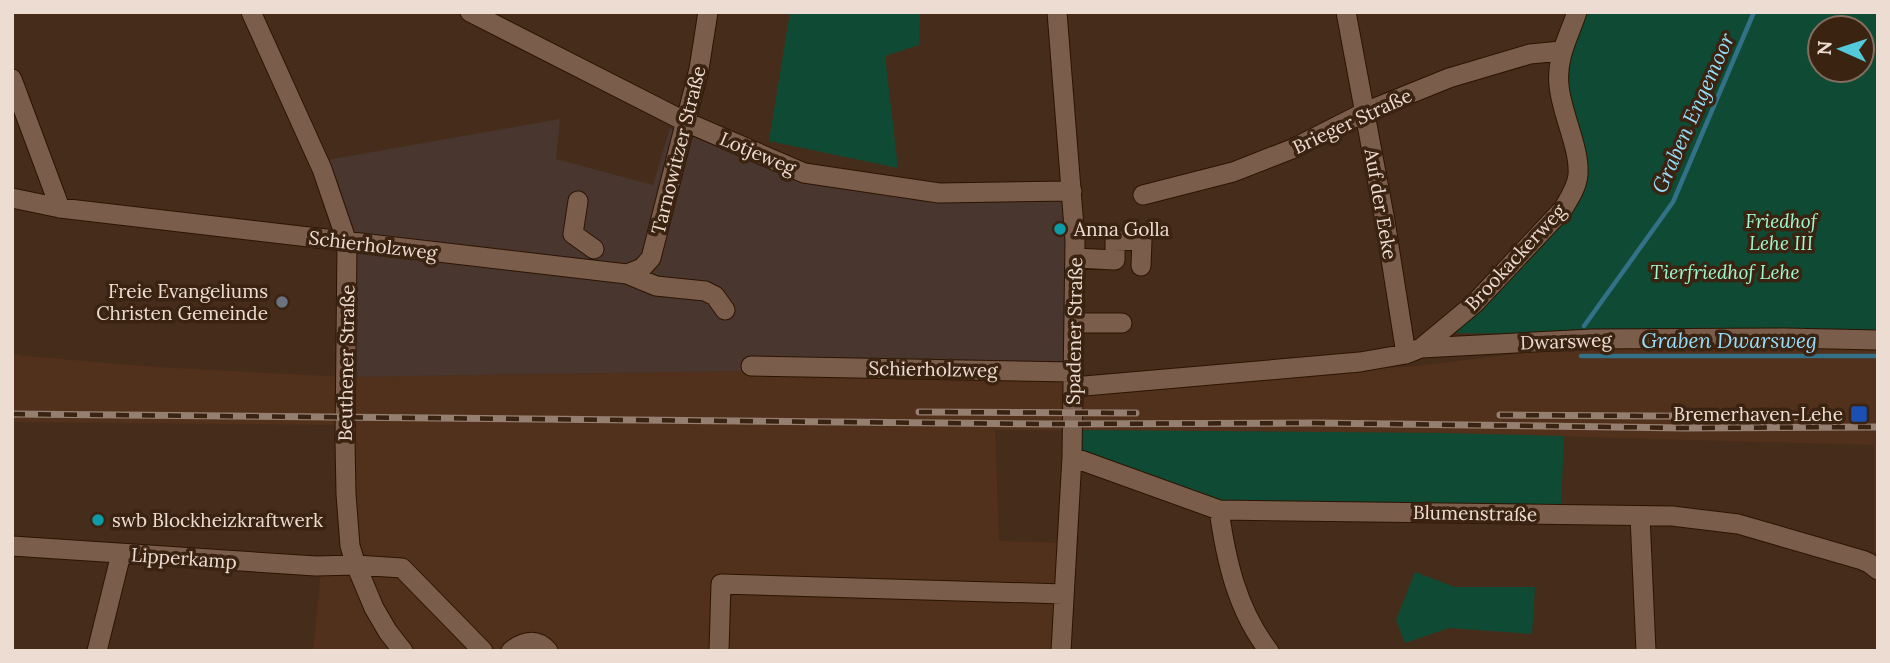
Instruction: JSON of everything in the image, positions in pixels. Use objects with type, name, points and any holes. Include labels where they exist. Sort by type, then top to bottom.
[{"type":"street","name":"Beuthener Straße","points":[[251,12],[322,169],[347,242],[346,494],[350,546],[374,608],[403,651]]},
{"type":"street","name":"Lotjeweg","points":[[470,12],[686,122],[804,173],[939,193],[1072,191]]},
{"type":"street","name":"Tarnowitzer Straße","points":[[627,274],[642,268],[651,258],[699,69],[708,12]]},
{"type":"street","name":"Spadener Straße","points":[[1057,12],[1075,258],[1072,457],[1061,651]]},
{"type":"street","name":"Auf der Eeke","points":[[1346,12],[1385,221],[1413,351]]},
{"type":"street","name":"Brookackerweg","points":[[1413,351],[1474,304],[1563,209],[1572,194],[1578,175],[1576,158],[1558,84],[1562,51],[1577,12]]},
{"type":"street","name":"Brieger Straße","points":[[1143,195],[1234,172],[1292,149],[1366,112],[1449,78],[1530,54],[1562,51]]},
{"type":"street","points":[[12,79],[60,208]]},
{"type":"street","name":"Schierholzweg","points":[[12,198],[60,208],[627,274],[656,286],[705,291],[715,296],[725,310]]},
{"type":"street","points":[[578,201],[573,234],[597,241],[584,269]]},
{"type":"street","points":[[1075,258],[1115,260],[1115,241],[1142,240],[1141,266]]},
{"type":"street","points":[[1074,323],[1122,323]]},
{"type":"street","name":"Dwarsweg","points":[[1073,380],[1360,362],[1413,351],[1592,339],[1878,340]]},
{"type":"street","name":"Schierholzweg","points":[[751,366],[1073,380]]},
{"type":"street","name":"Blumenstraße","points":[[1072,457],[1219,510],[1672,516],[1738,524],[1862,560],[1878,570]]},
{"type":"street","points":[[1219,510],[1224,549],[1236,589],[1242,605],[1269,651]]},
{"type":"street","points":[[1640,516],[1646,651]]},
{"type":"street","name":"Lipperkamp","points":[[12,545],[316,566],[402,568],[484,651]]},
{"type":"street","points":[[97,651],[121,554]]},
{"type":"street","points":[[719,651],[721,584],[1064,594]]},
{"type":"street","points":[[511,651],[519,644],[531,641],[548,651]]},
{"type":"shaded area","points":[[560,119],[556,159],[653,185],[670,128],[803,180],[1067,198],[1067,379],[741,371],[346,377],[341,244],[316,162]]},
{"type":"shaded area","points":[[1590,345],[1878,346],[1878,552],[1874,552],[1874,445],[1442,433],[995,430],[999,541],[1064,543],[1057,651],[313,651],[321,570],[356,568],[346,425],[12,422],[12,353],[155,367],[346,377],[741,371],[1067,379],[1067,390],[1416,366]]},
{"type":"green space","points":[[790,12],[920,12],[919,45],[885,56],[898,168],[769,141]]},
{"type":"green space","points":[[1584,12],[1878,12],[1878,335],[1456,333],[1574,201],[1565,64]]},
{"type":"green space","points":[[1072,430],[1564,436],[1561,506],[1220,507],[1072,455]]},
{"type":"green space","points":[[1415,572],[1455,587],[1535,587],[1532,634],[1449,628],[1405,643],[1396,620]]},
{"type":"waterway","name":"Graben Engemoor","points":[[1584,326],[1673,202],[1754,12]]},
{"type":"waterway","name":"Graben Dwarsweg","points":[[1581,356],[1878,356]]},
{"type":"railway","points":[[919,412],[1136,413]]},
{"type":"railway","points":[[12,414],[1050,424],[1878,427]]},
{"type":"railway","points":[[1500,415],[1818,417]]},
{"type":"place","name":"Anna Golla","points":[[1060,229]]},
{"type":"place","name":"Freie Evangeliums Christen Gemeinde","points":[[282,302]]},
{"type":"place","name":"Bremerhaven-Lehe","points":[[1859,414]]},
{"type":"place","name":"swb Blockheizkraftwerk","points":[[98,520]]},
{"type":"park label","name":"Friedhof Lehe III","points":[[1781,232]]},
{"type":"park label","name":"Tierfriedhof Lehe","points":[[1725,272]]}]
